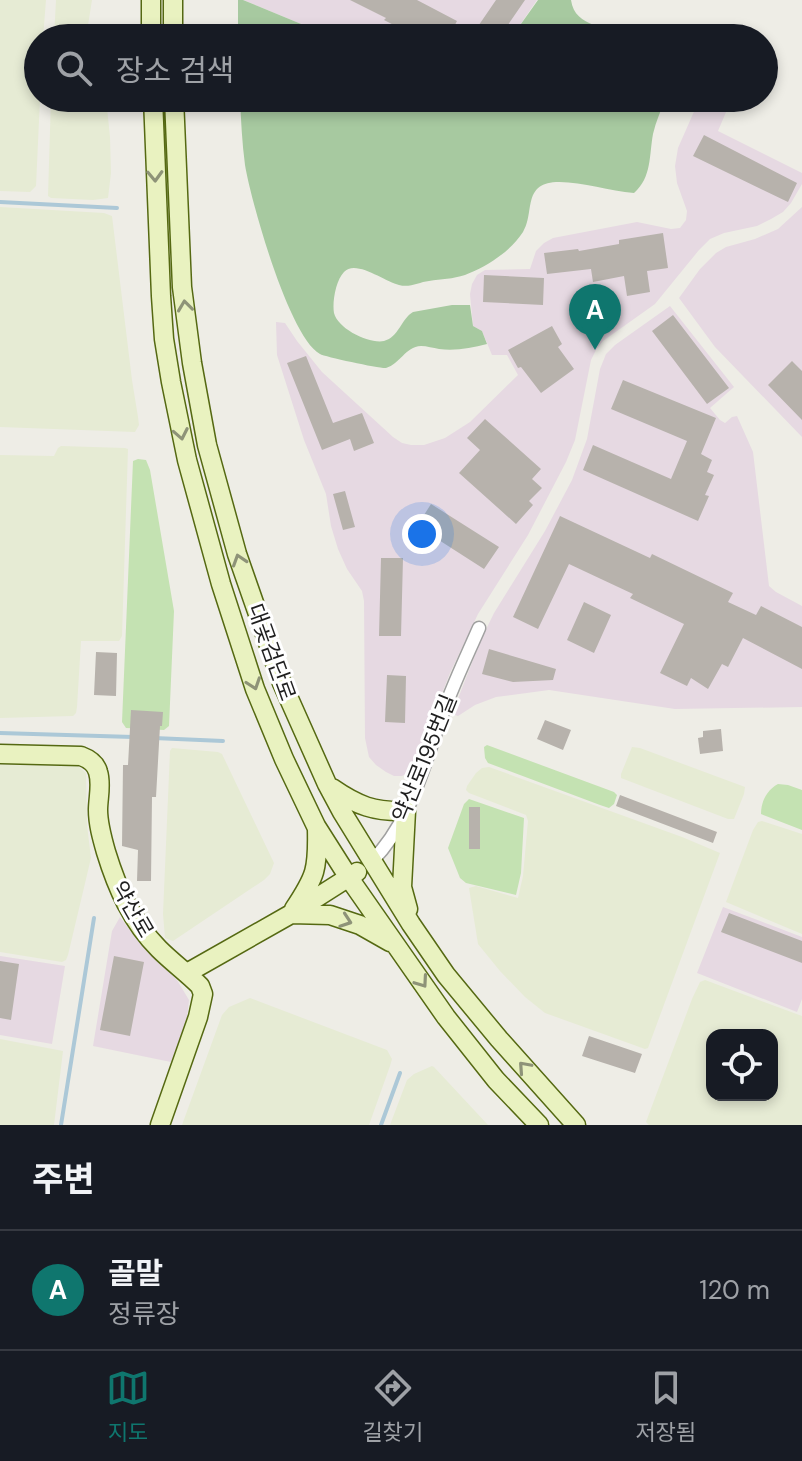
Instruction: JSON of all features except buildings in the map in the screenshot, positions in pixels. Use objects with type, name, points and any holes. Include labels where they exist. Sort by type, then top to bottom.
[{"type":"main road","points":[[151,0],[151,24]]},
{"type":"main road","points":[[173,0],[173,24]]},
{"type":"main road","name":"대곶검단로","points":[[153,112],[164,339],[187,460],[221,584],[255,689],[316,826],[349,878],[454,1027],[496,1080],[539,1125]]},
{"type":"main road","name":"대곶검단로","points":[[175,112],[182,287],[207,445],[237,554],[282,683],[327,784],[411,924],[446,975],[576,1125]]},
{"type":"main road","name":"약산로","points":[[0,754],[81,756],[95,765],[99,773],[100,831],[124,901],[146,935],[200,986],[203,994],[201,1004],[160,1125]]},
{"type":"main road","points":[[327,784],[350,801],[368,808],[385,812],[406,811],[402,887],[411,924]]},
{"type":"main road","points":[[316,826],[318,858],[314,876],[291,914],[330,915],[360,925],[395,945]]},
{"type":"main road","name":"약산로195번길","points":[[187,973],[291,914],[372,861]]},
{"type":"street","name":"약산로195번길","points":[[372,861],[384,849],[406,811],[421,778],[448,699],[479,628]]},
{"type":"shaded area","points":[[243,0],[537,0],[521,24],[301,24]]},
{"type":"shaded area","points":[[694,112],[726,112],[718,131],[802,173],[802,184],[783,212],[757,226],[710,239],[655,304],[603,341],[596,350],[591,360],[575,440],[566,462],[528,535],[478,614],[450,673],[414,765],[402,776],[394,776],[369,757],[365,738],[362,591],[338,549],[326,494],[304,440],[277,355],[276,322],[285,323],[322,372],[393,437],[411,445],[424,445],[445,438],[470,422],[518,375],[507,355],[492,355],[482,331],[473,326],[470,294],[477,275],[485,270],[530,269],[536,251],[553,238],[637,222],[680,228],[686,220],[687,211],[677,183],[675,166],[678,148]]},
{"type":"shaded area","points":[[802,207],[802,437],[715,347],[679,298],[716,253],[778,229]]},
{"type":"shaded area","points":[[670,306],[734,387],[710,408],[725,423],[737,416],[753,452],[769,586],[802,606],[802,707],[675,709],[549,690],[496,697],[458,716],[452,714],[494,613],[545,531],[572,480],[587,439],[600,369],[606,354]]},
{"type":"shaded area","points":[[723,907],[802,937],[802,999],[797,1012],[697,973]]},
{"type":"shaded area","points":[[120,917],[138,941],[177,980],[189,1000],[187,1018],[171,1062],[93,1046],[112,931]]},
{"type":"shaded area","points":[[0,956],[65,966],[52,1044],[0,1035]]},
{"type":"green space","points":[[0,0],[46,0],[44,24],[24,24],[24,112],[39,112],[36,186],[30,192],[0,191]]},
{"type":"green space","points":[[56,0],[92,0],[88,24],[55,24]]},
{"type":"green space","points":[[238,0],[243,0],[301,24],[238,24]]},
{"type":"green space","points":[[538,0],[571,0],[579,16],[592,24],[521,24]]},
{"type":"green space","points":[[51,112],[107,112],[111,173],[108,198],[93,200],[48,196]]},
{"type":"green space","points":[[241,112],[661,112],[654,129],[647,173],[634,193],[575,183],[545,184],[534,194],[526,224],[518,239],[489,263],[460,276],[403,286],[356,268],[344,272],[335,291],[334,313],[341,325],[355,334],[384,341],[393,336],[413,312],[470,305],[473,326],[482,331],[487,344],[451,350],[415,347],[386,368],[320,354],[308,342],[296,322],[273,267],[249,183]]},
{"type":"green space","points":[[0,207],[112,216],[139,425],[135,432],[0,427]]},
{"type":"green space","points":[[61,446],[128,449],[122,636],[119,641],[81,641],[77,707],[73,716],[0,718],[0,455],[54,456]]},
{"type":"green space","points":[[146,460],[150,470],[174,611],[169,726],[164,730],[126,728],[122,722],[133,461]]},
{"type":"green space","points":[[487,745],[614,792],[617,795],[614,804],[609,808],[488,763],[484,747]]},
{"type":"green space","points":[[632,747],[745,787],[734,819],[621,778]]},
{"type":"green space","points":[[172,748],[222,754],[274,863],[264,880],[173,941],[165,938],[163,914]]},
{"type":"green space","points":[[0,765],[78,766],[86,773],[91,858],[68,955],[62,962],[0,952]]},
{"type":"green space","points":[[489,767],[720,853],[648,1048],[545,1013],[525,997],[478,944],[469,888],[476,886],[518,898],[528,821],[526,815],[466,790],[476,773]]},
{"type":"green space","points":[[778,784],[802,790],[802,830],[761,814],[765,796]]},
{"type":"green space","points":[[469,799],[524,818],[521,873],[516,895],[466,883],[460,878],[448,848],[464,804]]},
{"type":"green space","points":[[762,821],[802,834],[802,934],[726,902],[753,830]]},
{"type":"green space","points":[[705,980],[802,1016],[802,1125],[649,1125],[646,1122],[700,982]]},
{"type":"green space","points":[[250,998],[387,1050],[392,1059],[369,1125],[182,1125],[222,1015],[229,1007]]},
{"type":"green space","points":[[0,1039],[63,1051],[54,1125],[0,1125]]},
{"type":"green space","points":[[432,1066],[488,1125],[390,1125],[407,1080]]},
{"type":"waterway","points":[[0,202],[117,208]]},
{"type":"waterway","points":[[0,733],[133,737]]},
{"type":"waterway","points":[[154,738],[223,741]]},
{"type":"waterway","points":[[61,1125],[94,918]]},
{"type":"waterway","points":[[381,1125],[400,1073]]},
{"type":"place","name":"골말","points":[[595,350]]}]
